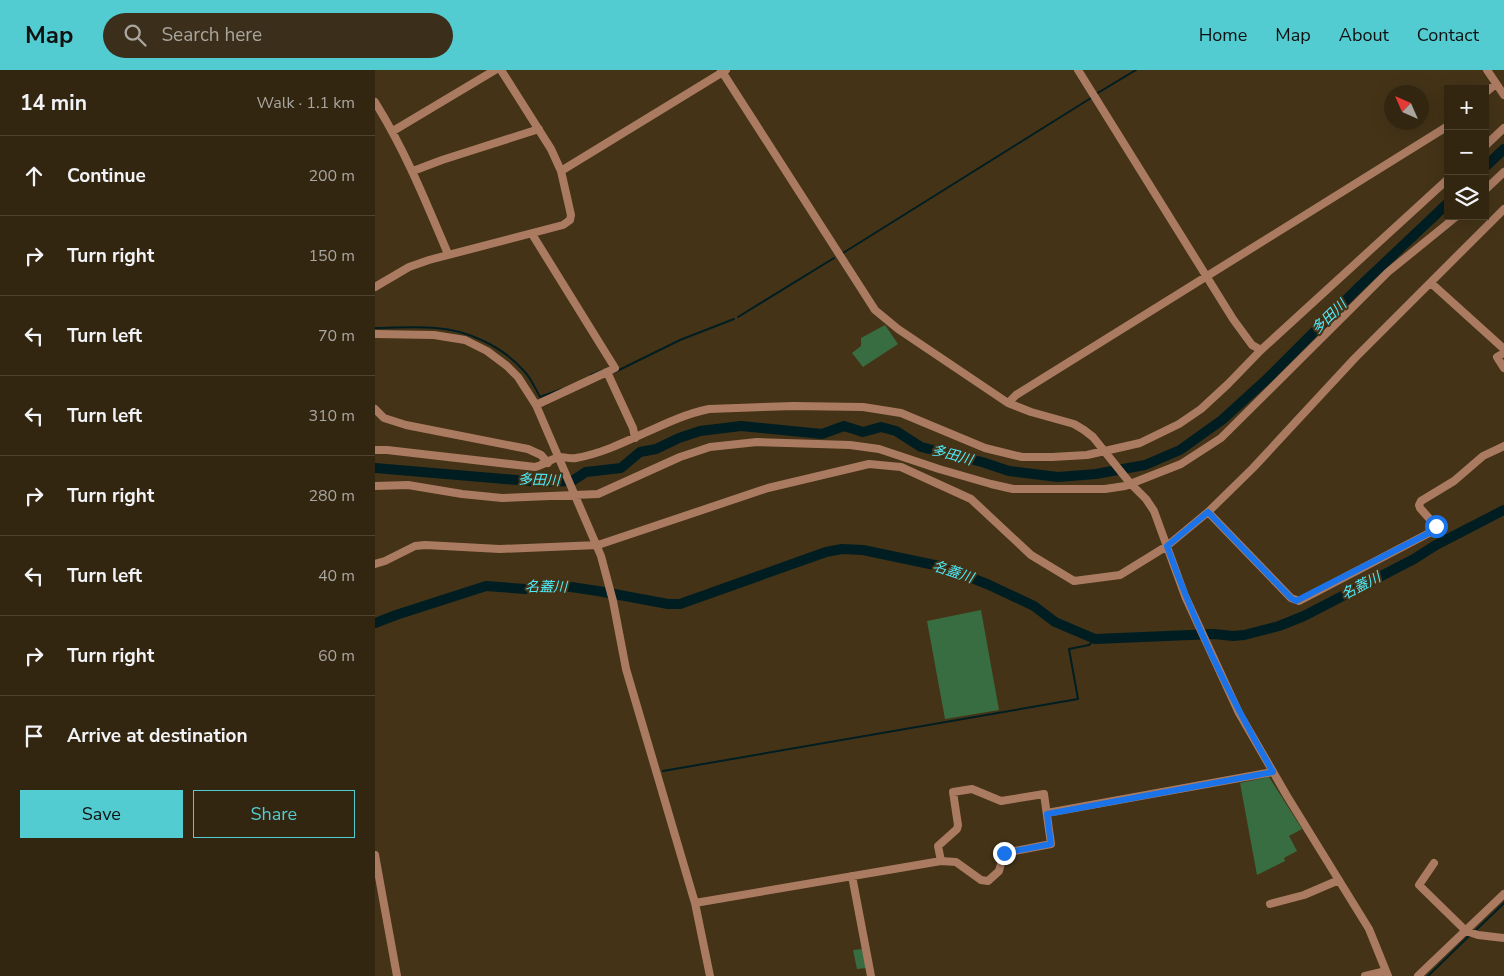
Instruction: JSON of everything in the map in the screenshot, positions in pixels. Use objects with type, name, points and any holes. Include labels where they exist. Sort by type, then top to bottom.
[{"type":"street","points":[[393,131],[495,70]]},
{"type":"street","points":[[375,287],[409,267],[448,254],[563,225],[570,220],[571,215],[561,171],[539,129],[501,70]]},
{"type":"street","points":[[1078,70],[1233,319],[1252,345],[1261,350]]},
{"type":"street","points":[[1487,70],[1504,95]]},
{"type":"street","points":[[561,171],[723,71],[875,310],[898,329],[1008,403],[1031,412],[1075,424],[1093,437],[1154,511],[1185,596],[1239,713],[1369,929],[1387,973],[1365,976]]},
{"type":"street","points":[[1489,90],[1496,84]]},
{"type":"street","points":[[375,102],[393,131],[413,171],[448,254]]},
{"type":"street","points":[[1008,403],[1016,395],[1444,128]]},
{"type":"street","points":[[1489,142],[1504,128]]},
{"type":"street","points":[[413,171],[539,129]]},
{"type":"street","points":[[1489,186],[1504,172]]},
{"type":"street","points":[[375,450],[535,467],[589,455],[635,438],[697,411],[709,409],[855,407],[901,413],[985,448],[1022,457],[1087,455],[1106,452],[1140,442],[1179,424],[1201,409],[1261,350],[1444,183]]},
{"type":"street","points":[[375,564],[415,546],[425,544],[500,549],[598,546],[768,488],[869,464],[901,468],[971,499],[1031,555],[1074,581],[1120,575],[1167,546],[1208,512],[1253,468],[1355,358],[1504,209]]},
{"type":"street","points":[[375,486],[408,485],[462,494],[503,498],[575,492],[598,494],[680,457],[709,447],[757,442],[849,445],[879,449],[939,469],[991,484],[1013,488],[1105,489],[1125,486],[1129,481],[1181,464],[1221,438],[1388,272],[1452,220]]},
{"type":"street","points":[[532,234],[615,368],[537,405]]},
{"type":"street","points":[[1431,283],[1504,349]]},
{"type":"street","points":[[375,334],[434,335],[465,340],[487,351],[507,366],[518,377],[537,405],[598,546],[613,601],[631,686],[695,903],[710,976]]},
{"type":"street","points":[[1504,353],[1497,357],[1504,368]]},
{"type":"street","points":[[607,372],[633,428],[635,438]]},
{"type":"street","points":[[375,409],[384,418],[406,425],[528,449],[541,455],[548,463]]},
{"type":"street","points":[[1208,512],[1291,598],[1299,601],[1433,531],[1436,526],[1420,508],[1421,501],[1454,481],[1483,456],[1504,446]]},
{"type":"street","points":[[1047,814],[1273,772]]},
{"type":"street","points":[[695,903],[941,861],[956,862],[981,880],[989,882],[999,872],[1004,853],[1051,844],[1045,796],[1042,793],[1001,801],[972,789],[953,792],[958,825],[955,832],[938,846],[941,861]]},
{"type":"street","points":[[375,855],[397,976]]},
{"type":"street","points":[[1434,864],[1419,885],[1467,932],[1504,938]]},
{"type":"street","points":[[852,876],[871,976]]},
{"type":"street","points":[[1270,904],[1304,895],[1339,880]]},
{"type":"street","points":[[1418,976],[1467,932],[1504,894]]},
{"type":"green space","points":[[885,325],[898,344],[863,367],[852,353],[861,346],[861,338]]},
{"type":"green space","points":[[981,610],[999,710],[945,719],[927,621]]},
{"type":"green space","points":[[1269,777],[1302,829],[1289,836],[1297,851],[1284,858],[1285,861],[1257,875],[1240,783]]},
{"type":"green space","points":[[863,949],[866,968],[857,969],[853,950]]},
{"type":"waterway","points":[[1096,94],[1136,70]]},
{"type":"waterway","points":[[843,253],[1091,98]]},
{"type":"waterway","name":"多田川","points":[[1489,163],[1504,149]]},
{"type":"waterway","name":"多田川","points":[[375,468],[540,482],[572,481],[586,472],[621,468],[640,452],[656,449],[700,431],[741,426],[822,434],[844,426],[863,432],[881,427],[896,431],[921,447],[982,462],[1009,471],[1058,477],[1096,474],[1145,465],[1180,450],[1222,420],[1267,379],[1357,289],[1444,207]]},
{"type":"waterway","points":[[738,317],[834,258]]},
{"type":"waterway","points":[[615,372],[680,340],[734,319]]},
{"type":"waterway","points":[[375,328],[428,327],[460,332],[484,341],[516,362],[531,380],[540,397],[562,389]]},
{"type":"waterway","points":[[591,375],[603,370]]},
{"type":"waterway","name":"名蓋川","points":[[375,623],[486,586],[525,589],[549,586],[571,587],[668,604],[680,604],[826,552],[842,549],[863,550],[944,567],[1034,606],[1055,622],[1095,639],[1214,634],[1244,635],[1279,626],[1304,616],[1504,510]]},
{"type":"waterway","points":[[663,771],[1078,699],[1069,649],[1089,645],[1095,639]]},
{"type":"waterway","points":[[1475,931],[1504,903]]},
{"type":"waterway","points":[[1428,976],[1471,934]]},
{"type":"route","points":[[1004,853],[1051,844],[1047,814],[1273,772],[1239,713],[1200,630],[1185,596],[1167,546],[1208,512],[1296,601],[1433,531],[1436,526]]}]
